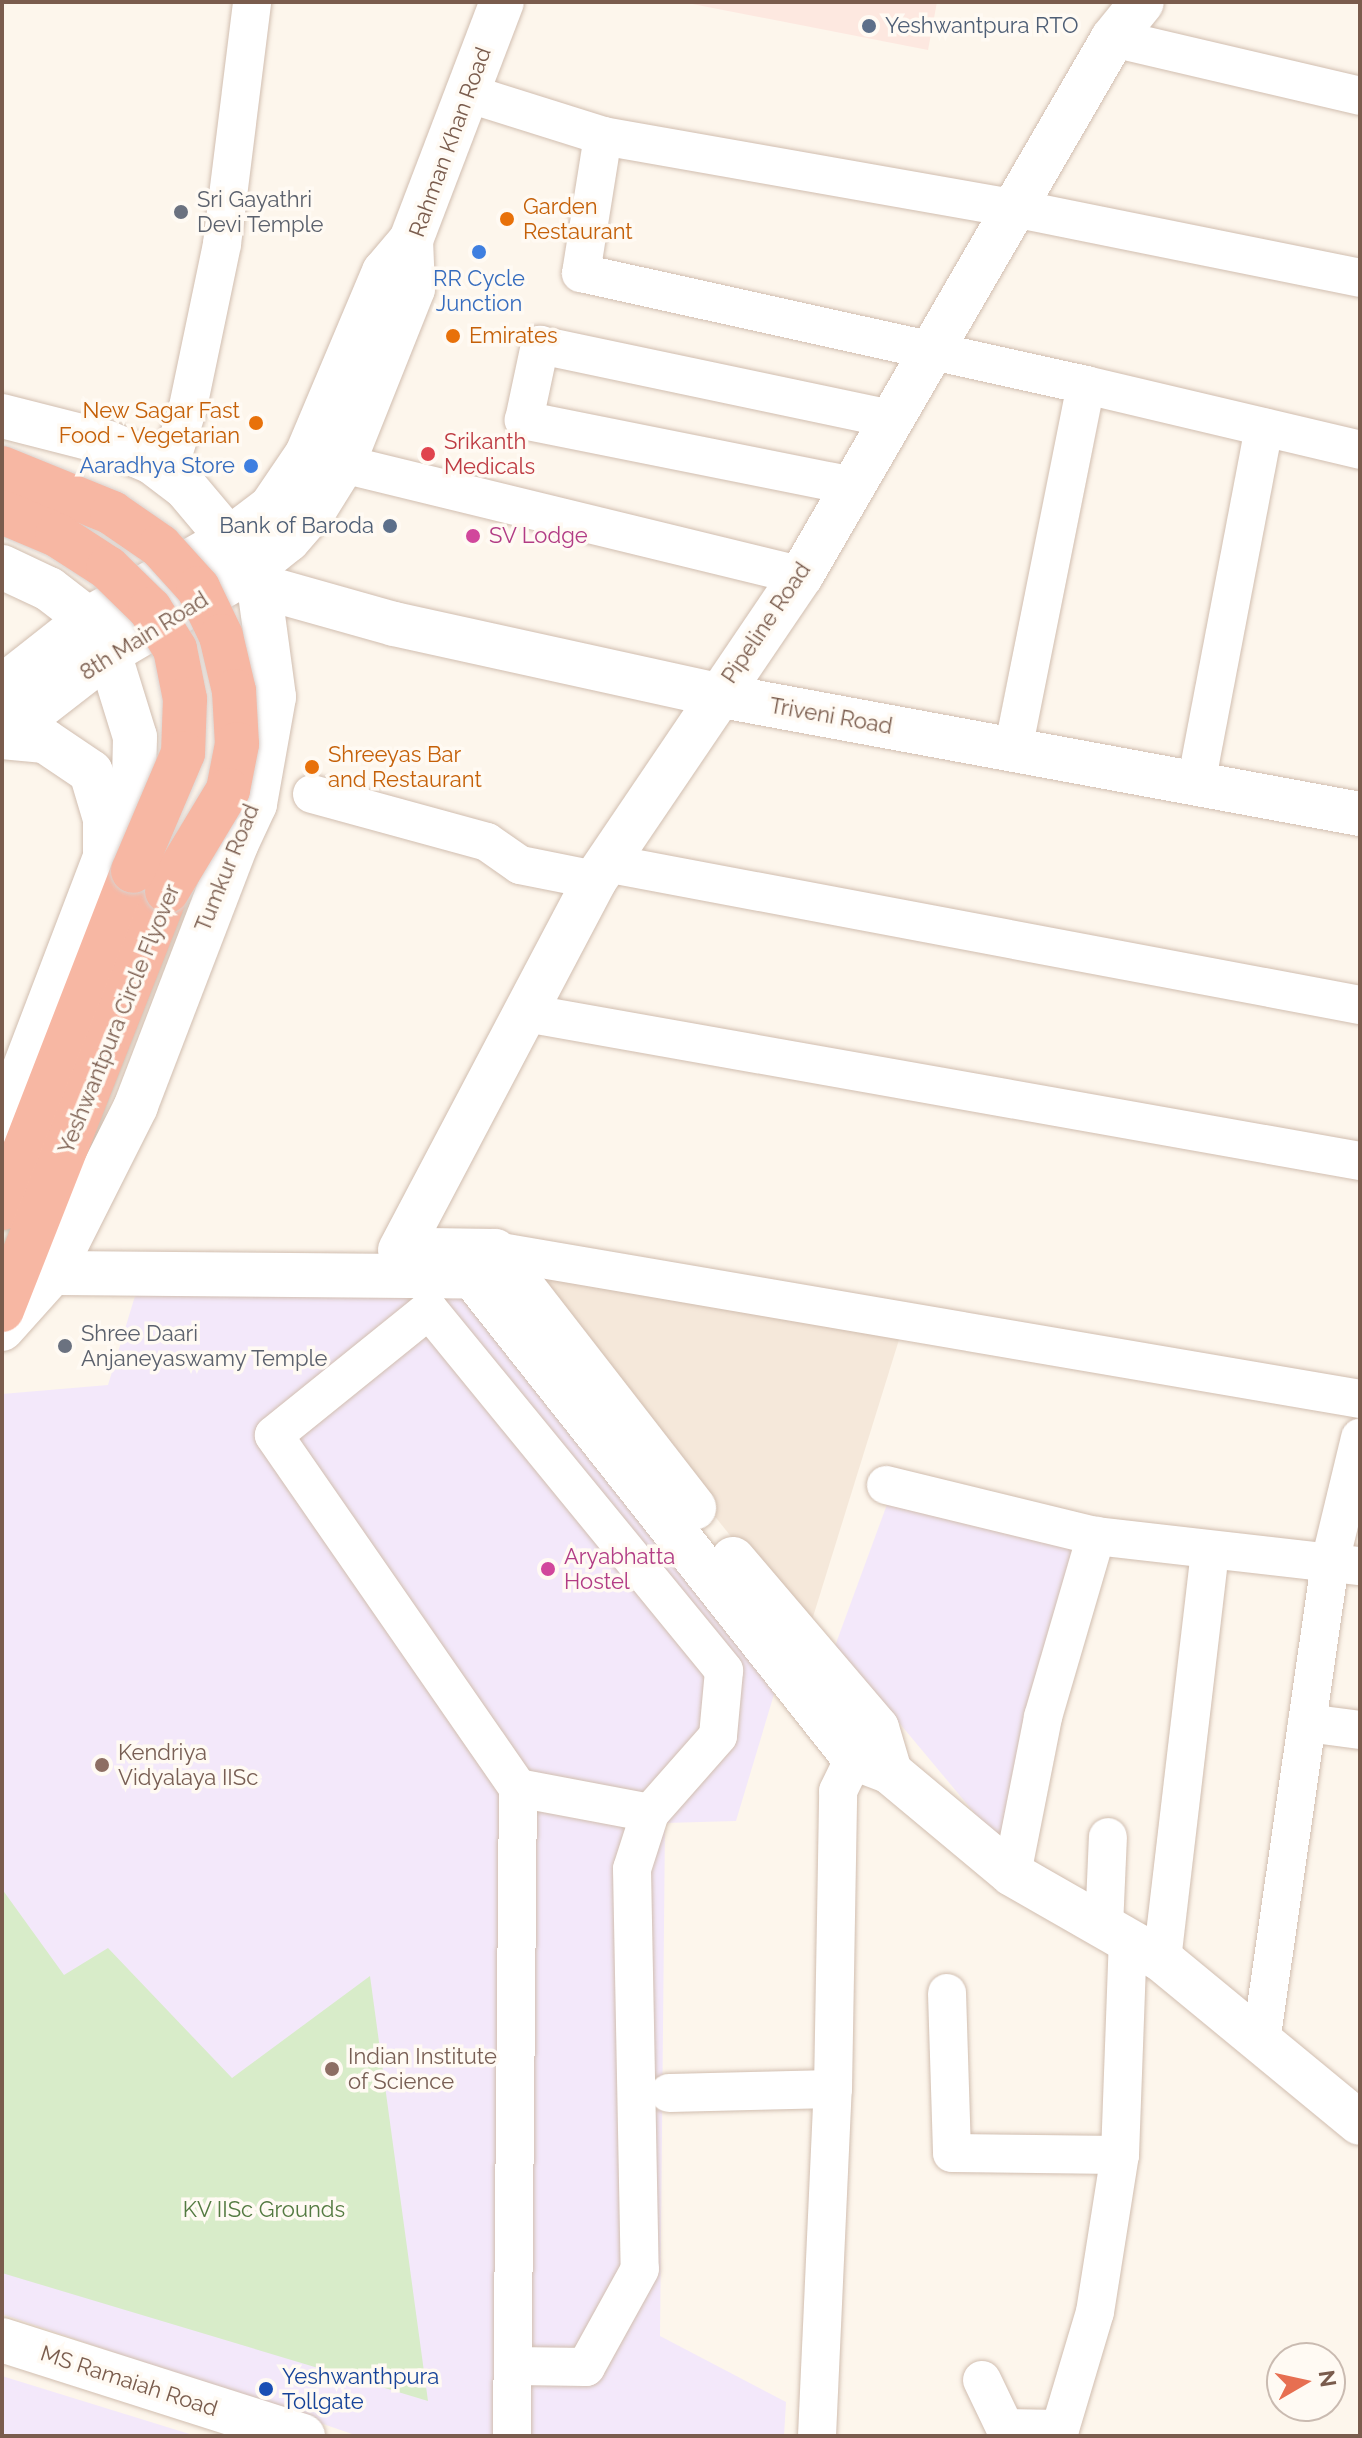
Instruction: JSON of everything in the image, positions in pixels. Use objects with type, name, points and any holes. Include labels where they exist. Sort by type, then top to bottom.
[{"type":"highway","name":"Yeshwantpura Circle Flyover","points":[[2,468],[112,513],[160,546],[198,588],[221,636],[234,691],[237,744],[228,790],[135,873],[2,1310]]},
{"type":"highway","name":"Yeshwantpura Circle Flyover","points":[[2,512],[57,535],[108,568],[150,609],[175,649],[185,699],[183,753],[2,1208]]},
{"type":"street","points":[[167,474],[188,407],[222,244],[252,2]]},
{"type":"street","name":"Rahman Khan Road","points":[[288,540],[315,509],[343,464],[413,289],[411,240],[502,2]]},
{"type":"street","name":"Pipeline Road","points":[[400,1250],[601,872],[717,695],[801,576],[1113,38],[1142,2]]},
{"type":"street","points":[[1113,38],[1360,96]]},
{"type":"street","points":[[467,93],[603,136],[1013,208],[1360,278]]},
{"type":"street","points":[[603,136],[581,273],[1086,385],[1360,450]]},
{"type":"street","points":[[2,416],[108,443],[152,462],[186,488],[246,566],[271,507],[307,454],[384,272],[411,240]]},
{"type":"street","points":[[853,486],[524,420],[540,345],[891,419]]},
{"type":"street","points":[[1013,750],[1086,385]]},
{"type":"street","points":[[1196,784],[1264,427]]},
{"type":"street","points":[[343,464],[801,576]]},
{"type":"street","name":"8th Main Road","points":[[2,687],[99,636],[246,566],[288,540]]},
{"type":"street","name":"Triveni Road","points":[[246,566],[394,624],[717,695],[1360,814]]},
{"type":"street","name":"Tumkur Road","points":[[2,1329],[59,1259],[136,1106],[236,845],[255,804],[273,706],[246,566]]},
{"type":"street","points":[[2,567],[49,589],[99,636],[135,737],[134,780],[127,809],[135,873],[15,1093],[2,1138]]},
{"type":"street","name":"8th Main Road","points":[[2,737],[99,636]]},
{"type":"street","points":[[2,737],[45,741],[91,772],[105,819],[135,873]]},
{"type":"street","points":[[312,794],[487,842],[520,865],[601,872],[1360,1005]]},
{"type":"street","points":[[127,809],[236,845]]},
{"type":"street","points":[[526,1013],[1360,1161]]},
{"type":"street","points":[[59,1259],[400,1250],[1360,1399]]},
{"type":"street","points":[[59,1259],[484,1264],[739,1567],[874,1753],[1012,1874],[1131,1942],[1360,2123]]},
{"type":"street","points":[[512,2436],[518,1788],[274,1435],[429,1310],[724,1671],[718,1736],[650,1813],[632,1869],[640,2269],[586,2367],[515,2366]]},
{"type":"street","points":[[1261,2042],[1307,1723],[1345,1564],[1360,1438]]},
{"type":"street","points":[[886,1485],[1096,1536],[1345,1564]]},
{"type":"street","points":[[1012,1874],[1043,1717],[1096,1536]]},
{"type":"street","points":[[982,2380],[1005,2428],[1059,2432],[1095,2312],[1120,2155],[1131,1942],[1210,1551]]},
{"type":"street","points":[[1307,1723],[1360,1730]]},
{"type":"street","points":[[817,2436],[833,2089],[838,1791],[874,1753]]},
{"type":"street","points":[[518,1788],[650,1813]]},
{"type":"street","points":[[1108,1837],[1131,1942]]},
{"type":"street","points":[[947,1993],[952,2153],[1120,2155]]},
{"type":"street","points":[[669,2093],[833,2089]]},
{"type":"street","name":"MS Ramaiah Road","points":[[2,2340],[303,2436]]},
{"type":"shaded area","name":"Yeshwantpura RTO","points":[[682,2],[937,2],[928,50]]},
{"type":"shaded area","points":[[511,1261],[902,1330],[808,1633]]},
{"type":"shaded area","name":"Indian Institute of Science","points":[[138,1286],[461,1288],[778,1681],[736,1821],[665,1823],[660,2336],[786,2402],[784,2436],[358,2436],[2,2314],[2,1394],[108,1385]]},
{"type":"shaded area","points":[[889,1499],[1074,1546],[1007,1852],[835,1646]]},
{"type":"shaded area","points":[[2,2376],[196,2436],[2,2436]]},
{"type":"green space","name":"KV IISc Grounds","points":[[2,1889],[64,1975],[108,1948],[232,2078],[370,1976],[428,2401],[2,2273]]},
{"type":"place","name":"Yeshwantpura RTO","points":[[869,26]]},
{"type":"place","name":"Sri Gayathri Devi Temple","points":[[181,212]]},
{"type":"place","name":"Garden Restaurant","points":[[507,219]]},
{"type":"place","name":"RR Cycle Junction","points":[[479,252]]},
{"type":"place","name":"Emirates","points":[[453,336]]},
{"type":"place","name":"New Sagar Fast Food - Vegetarian","points":[[256,423]]},
{"type":"place","name":"Srikanth Medicals","points":[[428,454]]},
{"type":"place","name":"Aaradhya Store","points":[[251,466]]},
{"type":"place","name":"Bank of Baroda","points":[[390,526]]},
{"type":"place","name":"SV Lodge","points":[[473,536]]},
{"type":"place","name":"Shreeyas Bar and Restaurant","points":[[312,767]]},
{"type":"place","name":"Shree Daari Anjaneyaswamy Temple","points":[[65,1346]]},
{"type":"place","name":"Aryabhatta Hostel","points":[[548,1569]]},
{"type":"place","name":"Kendriya Vidyalaya IISc","points":[[102,1765]]},
{"type":"place","name":"Indian Institute of Science","points":[[332,2069]]},
{"type":"place","name":"Yeshwanthpura Tollgate","points":[[266,2389]]}]
